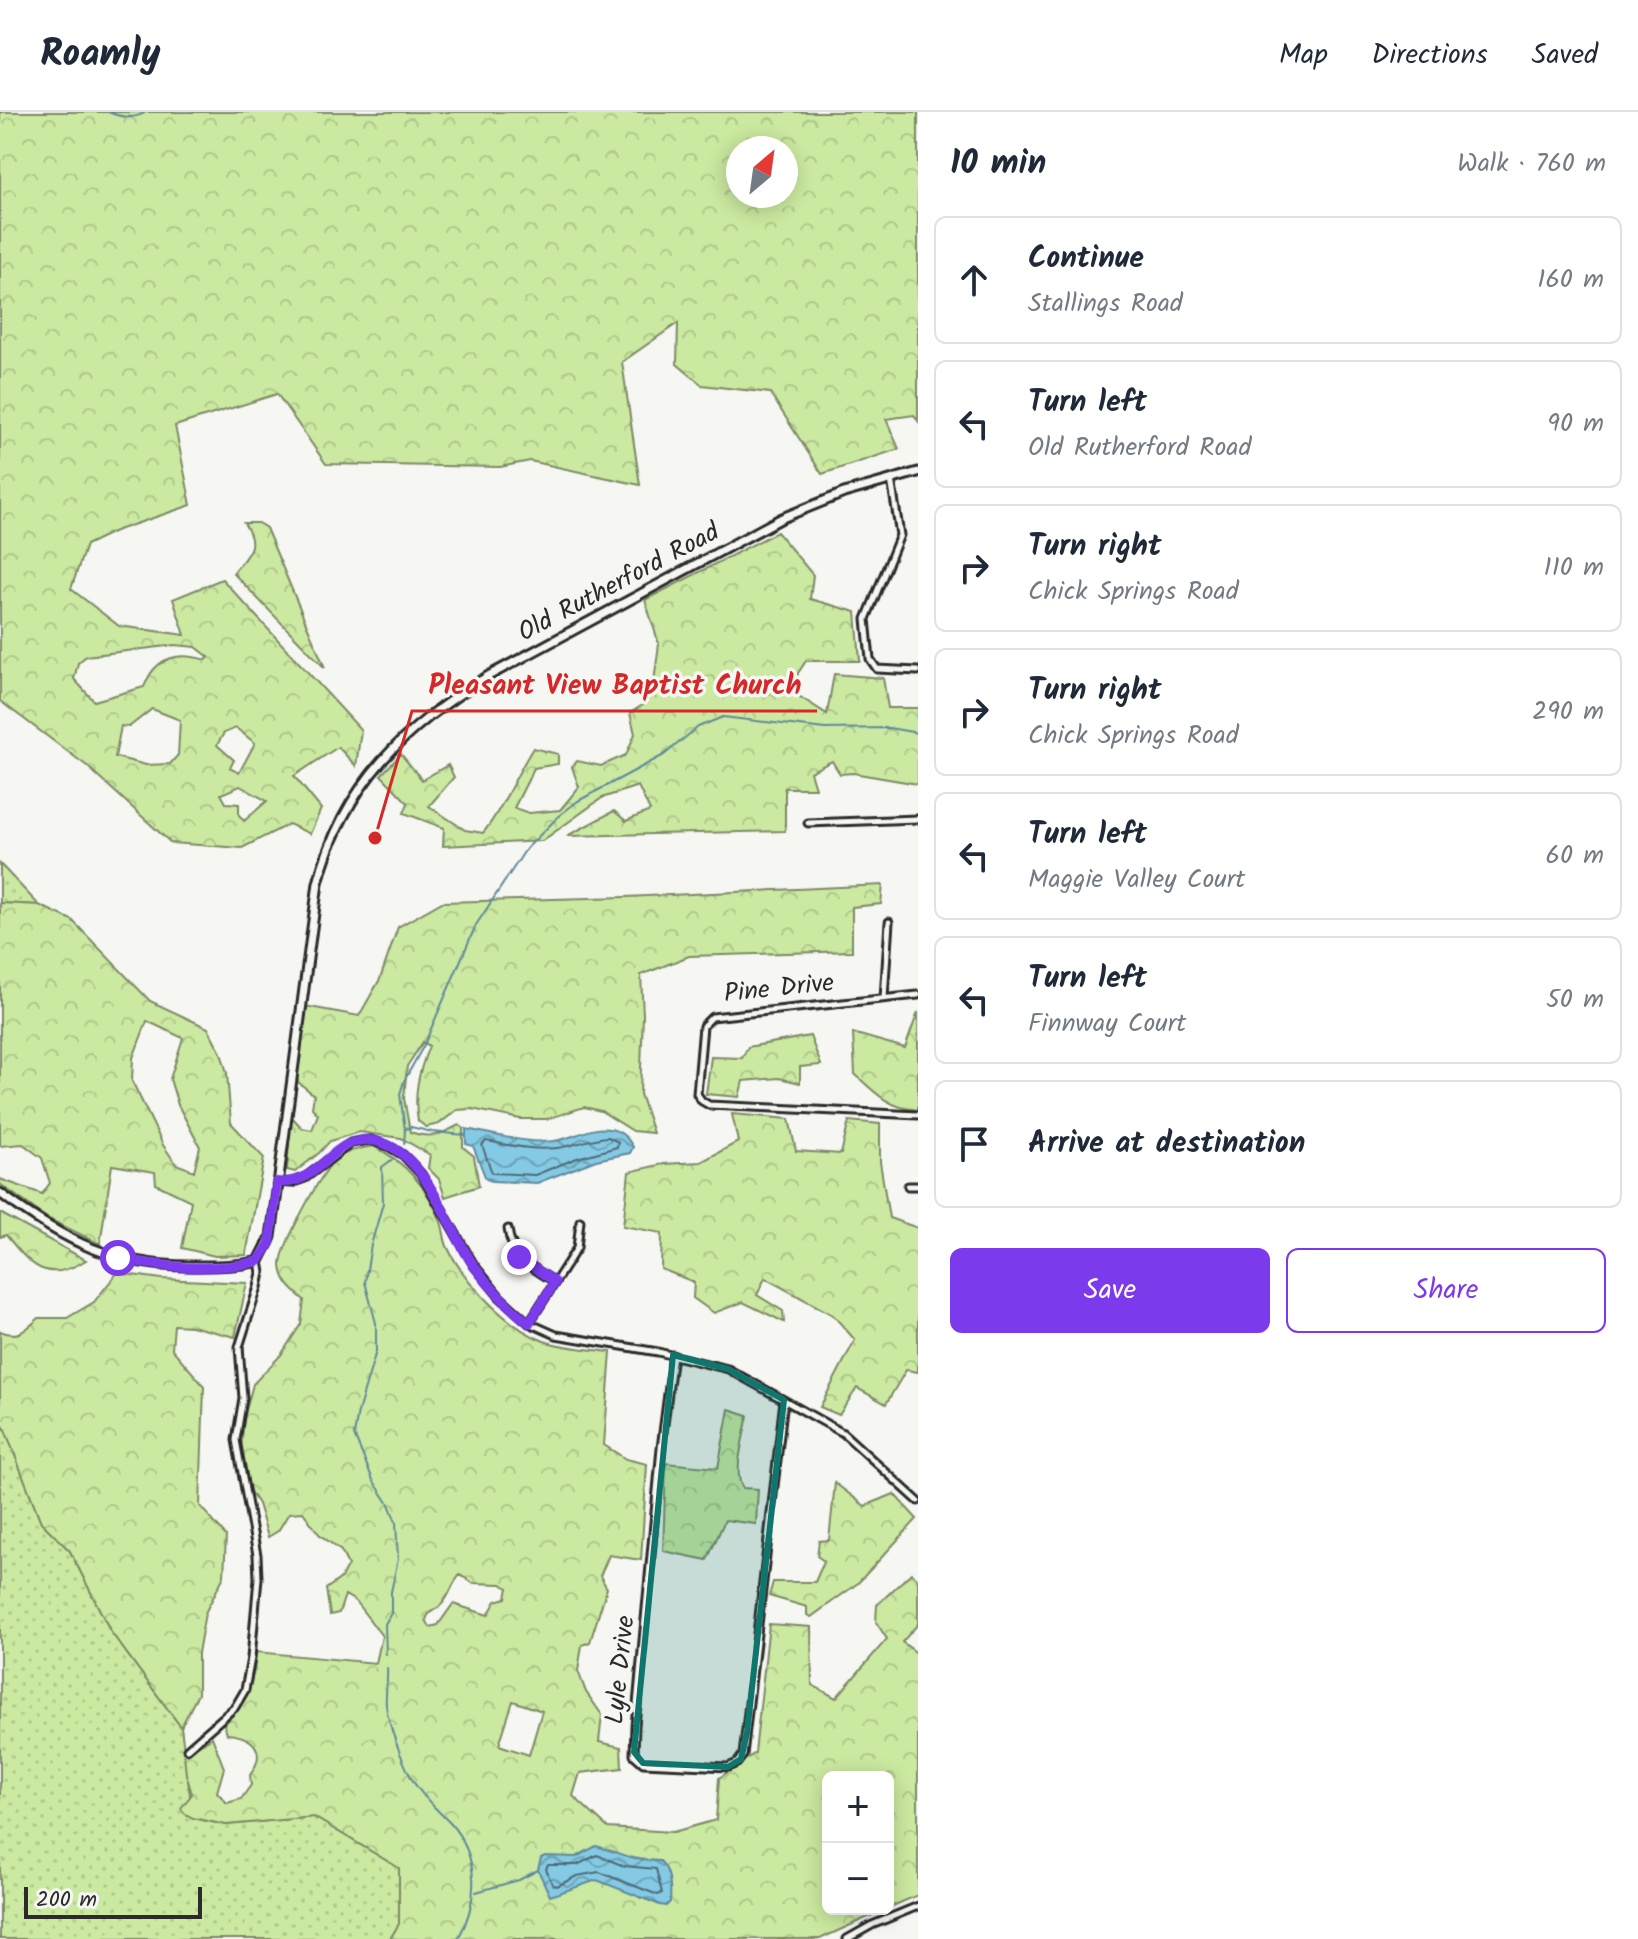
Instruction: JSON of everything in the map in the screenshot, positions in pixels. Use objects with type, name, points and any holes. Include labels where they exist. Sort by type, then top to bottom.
[{"type":"street","name":"Old Rutherford Road","points":[[259,1261],[270,1243],[318,883],[329,845],[343,813],[375,768],[432,713],[490,675],[782,518],[823,500],[918,472]]},
{"type":"street","points":[[891,479],[900,535],[868,612],[866,625],[870,659],[877,669],[918,671]]},
{"type":"street","points":[[808,823],[918,819]]},
{"type":"street","points":[[884,998],[889,922]]},
{"type":"street","name":"Pine Drive","points":[[918,995],[712,1017],[703,1026],[697,1094],[709,1105],[918,1115]]},
{"type":"street","points":[[277,1182],[291,1183],[305,1178],[351,1143],[370,1140],[392,1148],[412,1164],[427,1182],[461,1245],[485,1279],[529,1323],[556,1335],[673,1355],[728,1369],[854,1441],[918,1501]]},
{"type":"street","points":[[908,1186],[918,1186]]},
{"type":"street","points":[[0,1193],[57,1234],[117,1258],[184,1266],[259,1261],[258,1287],[239,1347],[243,1398],[236,1440],[254,1533],[257,1567],[251,1658],[245,1690],[235,1707],[187,1749]]},
{"type":"street","points":[[529,1323],[577,1248],[580,1221]]},
{"type":"street","points":[[508,1229],[509,1240],[519,1257],[555,1282]]},
{"type":"street","name":"Lyle Drive","points":[[673,1355],[664,1417],[636,1712],[634,1752],[640,1762],[728,1767],[737,1763],[743,1755],[784,1400]]},
{"type":"street","points":[[847,1939],[918,1906]]},
{"type":"highlighted area","points":[[673,1355],[728,1369],[784,1400],[747,1733],[741,1759],[728,1767],[643,1763],[634,1752]]},
{"type":"green space","points":[[0,112],[918,112],[918,421],[914,415],[886,419],[899,449],[822,474],[770,393],[702,385],[677,364],[678,323],[622,362],[640,485],[530,461],[500,467],[326,464],[277,394],[175,426],[191,505],[115,531],[86,545],[71,589],[119,626],[185,635],[173,599],[222,579],[361,730],[356,766],[338,747],[294,776],[321,809],[310,834],[289,824],[242,848],[171,843],[87,766],[0,701]],"holes":[[[175,645],[196,647],[209,657],[206,660],[186,656],[168,659],[154,669],[144,687],[94,701],[74,679],[78,663],[86,656]],[[152,709],[180,720],[178,755],[170,764],[146,765],[115,757],[121,726],[129,727]],[[236,728],[255,743],[239,773],[230,768],[234,760],[217,745],[224,733]],[[240,786],[267,801],[244,821],[239,815],[239,804],[226,803],[221,794]]]},
{"type":"green space","points":[[244,523],[258,523],[266,528],[325,668],[233,573],[250,549],[251,538]]},
{"type":"green space","points":[[777,532],[813,575],[810,599],[856,612],[860,661],[806,661],[798,673],[794,693],[827,714],[834,674],[883,678],[888,708],[918,708],[918,784],[853,773],[840,774],[832,761],[810,772],[815,788],[785,788],[785,831],[567,836],[614,811],[626,821],[650,811],[638,786],[602,798],[542,841],[443,846],[444,828],[404,813],[408,803],[381,775],[401,754],[422,780],[448,765],[454,777],[429,806],[465,830],[483,833],[533,748],[558,754],[558,764],[534,768],[514,808],[529,813],[560,810],[579,787],[572,767],[577,761],[601,766],[626,755],[635,734],[630,713],[646,703],[643,686],[654,682],[659,644],[645,600]]},
{"type":"green space","points":[[0,864],[39,905],[0,903]]},
{"type":"green space","points":[[883,885],[881,904],[852,907],[852,951],[689,956],[641,975],[640,1094],[653,1133],[633,1131],[601,1111],[584,1107],[547,1119],[520,1119],[472,1109],[457,1110],[439,1124],[426,1127],[418,1121],[416,1101],[429,1046],[423,1042],[407,1066],[404,1098],[410,1132],[430,1135],[459,1125],[463,1128],[463,1147],[474,1156],[479,1186],[445,1197],[439,1179],[428,1168],[430,1155],[401,1138],[359,1132],[330,1141],[295,1172],[287,1170],[291,1116],[302,1128],[312,1130],[318,1114],[312,1108],[314,1095],[298,1082],[295,1068],[304,1006],[359,1016],[380,979],[398,927],[442,902]]},
{"type":"green space","points":[[0,903],[39,905],[72,920],[150,1001],[208,1028],[227,1073],[231,1123],[264,1158],[246,1255],[215,1256],[182,1248],[191,1201],[156,1184],[155,1172],[112,1165],[100,1244],[47,1218],[0,1184],[0,1179],[42,1194],[50,1183],[42,1158],[23,1144],[0,1146]],"holes":[[[147,1021],[183,1038],[170,1079],[178,1105],[200,1147],[194,1171],[176,1164],[163,1145],[132,1081],[133,1058]]]},
{"type":"green space","points":[[918,1012],[918,1110],[891,1103],[855,1074],[853,1033],[905,1048]]},
{"type":"green space","points":[[810,1036],[821,1065],[800,1067],[800,1083],[779,1078],[743,1081],[739,1097],[706,1094],[711,1057],[742,1058],[748,1047]]},
{"type":"green space","points":[[732,1114],[789,1119],[796,1151],[841,1154],[849,1121],[880,1124],[880,1162],[889,1218],[918,1228],[918,1372],[906,1370],[886,1404],[857,1388],[839,1415],[820,1407],[855,1340],[833,1315],[765,1278],[757,1295],[783,1311],[784,1322],[743,1302],[714,1313],[693,1298],[694,1282],[661,1269],[662,1233],[623,1226],[629,1172],[663,1164],[701,1162],[738,1142]]},
{"type":"green space","points":[[373,1146],[385,1152],[414,1177],[436,1210],[454,1260],[488,1302],[516,1326],[544,1341],[611,1352],[604,1445],[626,1459],[647,1464],[641,1560],[609,1555],[600,1576],[607,1588],[590,1642],[582,1645],[578,1671],[586,1692],[602,1715],[599,1742],[621,1747],[622,1768],[580,1773],[573,1796],[608,1828],[673,1832],[716,1820],[719,1778],[755,1753],[769,1624],[811,1627],[812,1685],[836,1698],[887,1639],[876,1622],[877,1605],[911,1573],[918,1579],[918,1624],[902,1642],[918,1654],[918,1895],[894,1905],[894,1771],[822,1771],[822,1915],[873,1915],[820,1939],[390,1939],[399,1924],[399,1868],[314,1817],[226,1825],[184,1813],[181,1808],[192,1794],[184,1755],[212,1737],[224,1768],[217,1792],[227,1803],[241,1799],[251,1785],[250,1775],[258,1758],[255,1746],[244,1738],[227,1734],[224,1725],[248,1692],[256,1652],[376,1663],[382,1636],[355,1601],[345,1595],[339,1613],[330,1615],[326,1589],[341,1578],[348,1565],[341,1551],[319,1534],[303,1512],[289,1513],[278,1531],[268,1537],[258,1504],[249,1490],[241,1448],[244,1418],[253,1384],[281,1355],[301,1324],[304,1300],[288,1285],[283,1275],[283,1254],[295,1225],[330,1165],[354,1150]],"holes":[[[460,1575],[473,1583],[501,1584],[508,1588],[506,1598],[496,1601],[488,1615],[453,1604],[438,1625],[430,1627],[427,1617],[444,1602]],[[513,1701],[542,1711],[529,1755],[499,1745]]]},
{"type":"green space","points":[[0,1213],[86,1260],[61,1271],[41,1268],[24,1256],[6,1235],[0,1237]]},
{"type":"green space","points":[[117,1273],[162,1279],[247,1283],[235,1337],[174,1325],[172,1349],[204,1386],[200,1506],[226,1536],[224,1576],[205,1613],[198,1653],[198,1694],[181,1727],[111,1632],[70,1551],[41,1522],[4,1427],[0,1425],[0,1331],[17,1334],[39,1318],[67,1318],[94,1302]]},
{"type":"green space","points":[[729,1409],[748,1415],[739,1473],[743,1488],[758,1489],[756,1524],[725,1520],[707,1560],[663,1551],[666,1463],[718,1468]]},
{"type":"green space","points":[[0,1425],[4,1427],[41,1522],[70,1551],[111,1632],[181,1727],[193,1818],[226,1825],[314,1817],[399,1868],[399,1924],[390,1939],[0,1939]]},
{"type":"green space","points":[[835,1483],[865,1506],[894,1494],[917,1519],[858,1583],[811,1617],[807,1615],[807,1607],[769,1596],[773,1582],[815,1582],[824,1561],[817,1556],[819,1541],[829,1540]]},
{"type":"water","points":[[466,1129],[543,1142],[561,1140],[595,1129],[609,1129],[623,1135],[633,1147],[630,1153],[596,1160],[537,1183],[492,1181],[486,1179],[473,1146],[466,1144]]},
{"type":"water","points":[[596,1846],[633,1858],[660,1861],[668,1874],[670,1902],[666,1906],[660,1905],[597,1880],[550,1896],[538,1870],[541,1858],[576,1857]]},
{"type":"waterway","points":[[108,112],[127,117],[146,112]]},
{"type":"waterway","points":[[404,1144],[400,1094],[404,1081],[424,1045],[476,925],[526,849],[561,814],[578,801],[664,755],[698,727],[723,717],[825,729],[889,728],[918,733]]},
{"type":"waterway","points":[[406,1129],[411,1127],[466,1135]]},
{"type":"waterway","points":[[386,1654],[385,1624],[391,1613],[391,1592],[398,1559],[396,1522],[389,1504],[373,1480],[354,1435],[376,1351],[376,1323],[365,1282],[383,1203],[382,1167],[393,1159]]},
{"type":"waterway","points":[[387,1668],[387,1713],[405,1764],[421,1793],[460,1836],[471,1865],[473,1895],[458,1939]]},
{"type":"waterway","points":[[476,1892],[519,1880],[538,1870]]},
{"type":"place","name":"Pleasant View Baptist Church","points":[[375,838]]},
{"type":"route","points":[[118,1258],[184,1266],[259,1261],[270,1243],[277,1182],[291,1183],[305,1178],[344,1146],[363,1140],[377,1141],[392,1148],[421,1174],[474,1265],[500,1297],[529,1323],[555,1282],[519,1257]]}]
